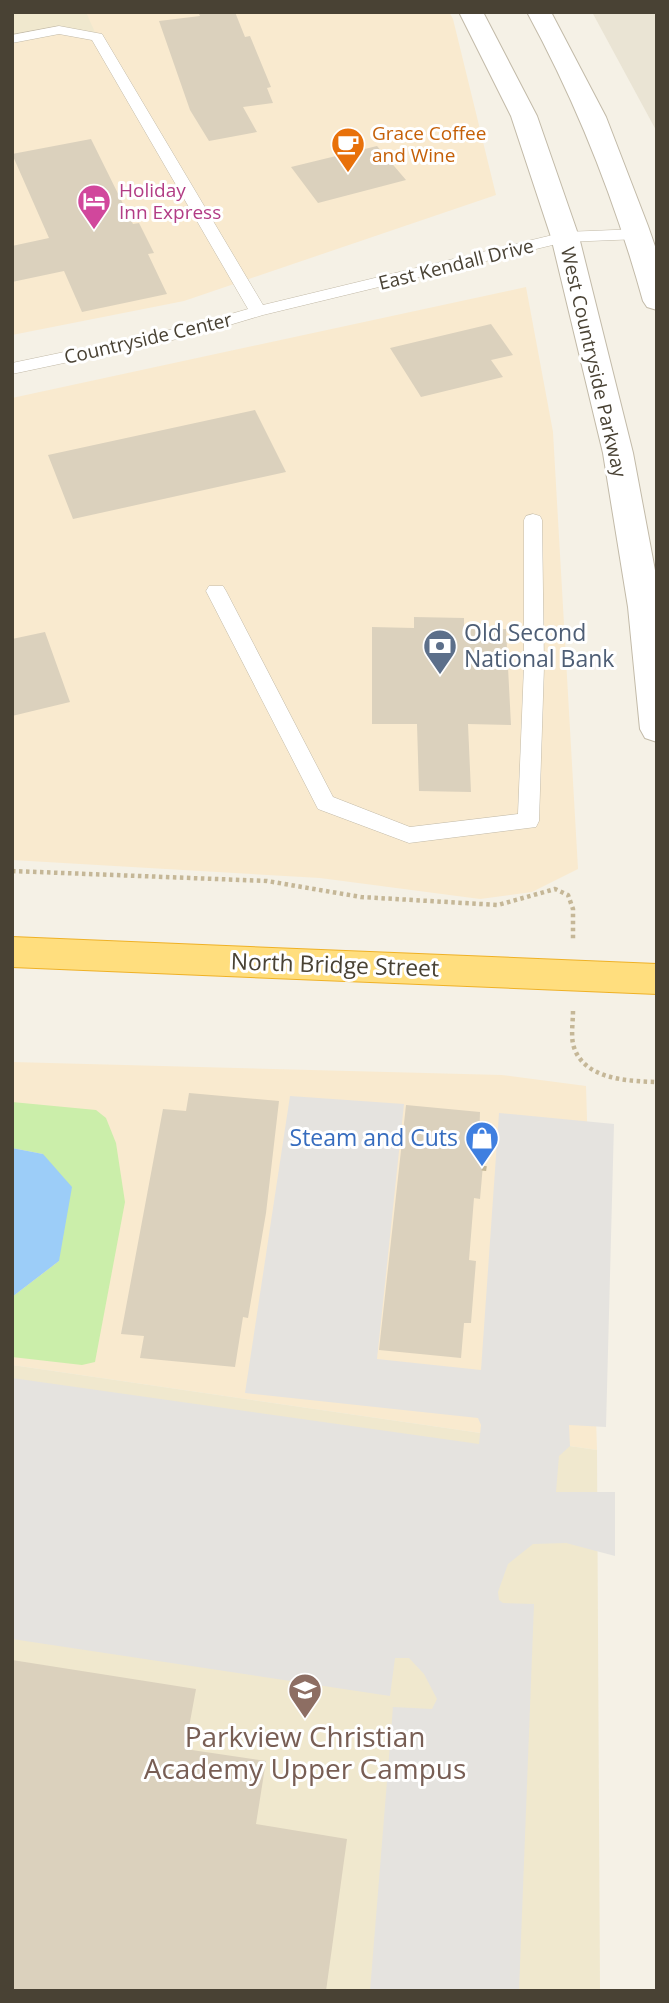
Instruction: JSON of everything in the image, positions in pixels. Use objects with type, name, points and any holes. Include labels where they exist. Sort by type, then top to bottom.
[{"type":"highway","name":"North Bridge Street","points":[[12,952],[657,979]]},
{"type":"street","name":"West Countryside Parkway","points":[[471,12],[524,116],[565,237],[618,453],[645,607],[657,729]]},
{"type":"street","points":[[539,12],[606,143],[648,234],[657,301]]},
{"type":"lane","name":"Countryside Center","points":[[12,39],[59,30],[97,37],[258,311],[196,330],[12,369]]},
{"type":"lane","name":"East Kendall Drive","points":[[258,311],[565,237],[648,234]]},
{"type":"lane","points":[[216,591],[325,803],[409,835],[528,821],[534,666],[533,520]]},
{"type":"path","points":[[12,872],[267,881],[361,897],[498,905],[555,889],[568,895],[573,909]]},
{"type":"path","points":[[573,1032],[574,1047],[583,1063],[602,1074],[625,1080],[657,1082]]},
{"type":"path","points":[[482,1168],[489,1169]]},
{"type":"shaded area","points":[[12,12],[449,12],[453,19],[496,195],[184,301],[12,335]]},
{"type":"shaded area","points":[[12,12],[86,12],[97,37],[59,30],[12,39]]},
{"type":"shaded area","points":[[592,12],[657,12],[657,132]]},
{"type":"shaded area","points":[[526,287],[553,432],[578,869],[532,892],[480,899],[320,878],[12,860],[12,398]]},
{"type":"shaded area","points":[[12,1062],[502,1075],[586,1086],[597,1450],[12,1365]]},
{"type":"shaded area","points":[[290,1096],[404,1104],[377,1359],[481,1370],[499,1113],[614,1124],[606,1427],[569,1425],[570,1446],[559,1456],[556,1492],[615,1492],[615,1556],[566,1543],[533,1544],[508,1564],[498,1592],[499,1600],[503,1603],[534,1604],[519,1991],[370,1991],[393,1707],[432,1709],[437,1699],[424,1674],[409,1658],[395,1658],[390,1696],[12,1639],[12,1378],[479,1444],[481,1425],[478,1418],[245,1393]]},
{"type":"shaded area","name":"Parkview Christian Academy Upper Campus","points":[[12,1365],[597,1450],[600,1991],[12,1991]]},
{"type":"green space","points":[[12,1102],[96,1110],[106,1118],[116,1143],[125,1202],[95,1362],[82,1365],[12,1357],[12,1297],[59,1261],[43,1154],[12,1148]]},
{"type":"water","points":[[12,1148],[43,1154],[72,1187],[59,1261],[12,1297]]},
{"type":"building","points":[[198,12],[235,12],[245,37],[250,36],[271,87],[267,88],[273,103],[243,107],[257,132],[209,141],[190,110],[159,21],[200,16]]},
{"type":"building","name":"Holiday Inn Express","points":[[91,139],[133,224],[139,223],[154,253],[148,254],[167,294],[82,312],[64,271],[12,282],[12,246],[49,238],[12,154]]},
{"type":"building","name":"Grace Coffee and Wine","points":[[377,146],[406,180],[318,203],[291,167]]},
{"type":"building","points":[[491,324],[513,355],[491,360],[503,377],[421,397],[390,348]]},
{"type":"building","points":[[255,410],[286,472],[73,519],[48,455]]},
{"type":"building","name":"Old Second National Bank","points":[[414,617],[464,618],[464,629],[506,629],[511,725],[468,724],[471,792],[419,791],[417,724],[372,724],[372,627],[414,628]]},
{"type":"building","points":[[45,632],[70,702],[12,716],[12,639]]},
{"type":"building","points":[[189,1093],[279,1101],[266,1213],[248,1318],[243,1317],[235,1367],[140,1358],[144,1336],[121,1334],[163,1109],[186,1111]]},
{"type":"building","points":[[406,1105],[480,1112],[479,1142],[485,1142],[480,1199],[474,1198],[469,1260],[476,1261],[471,1323],[464,1323],[461,1358],[379,1350]]},
{"type":"building","points":[[12,1660],[196,1689],[185,1749],[266,1761],[256,1824],[347,1839],[326,1991],[12,1991]]},
{"type":"place","name":"Grace Coffee and Wine","points":[[348,174]]},
{"type":"place","name":"Holiday Inn Express","points":[[94,231]]},
{"type":"place","name":"Old Second National Bank","points":[[440,676]]},
{"type":"place","name":"Steam and Cuts","points":[[482,1168]]},
{"type":"place","name":"Parkview Christian Academy Upper Campus","points":[[305,1720]]}]
